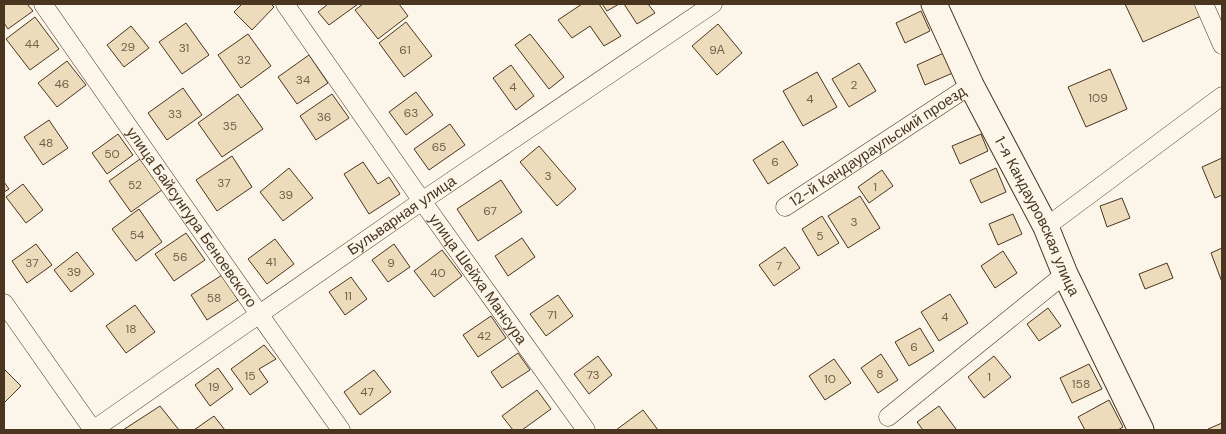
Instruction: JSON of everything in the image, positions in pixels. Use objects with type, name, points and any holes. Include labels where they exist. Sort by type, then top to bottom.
[{"type":"street","name":"улица Байсунгура Беноевского","points":[[43,4],[341,430]]},
{"type":"street","name":"улица Шейха Мансура","points":[[285,4],[422,201],[586,430]]},
{"type":"street","name":"Бульварная улица","points":[[93,430],[422,201],[713,4]]},
{"type":"street","name":"1-я Кандауровская улица","points":[[934,4],[971,85],[1046,227],[1065,274],[1141,430]]},
{"type":"street","points":[[1204,4],[1222,45]]},
{"type":"street","name":"12-й Кандаураульский проезд","points":[[785,207],[971,85]]},
{"type":"street","points":[[1046,227],[1222,96]]},
{"type":"street","points":[[888,417],[1065,274]]},
{"type":"street","points":[[4,302],[93,430]]},
{"type":"building","points":[[4,4],[27,4],[33,11],[8,29],[4,23]]},
{"type":"building","points":[[242,4],[271,4],[274,7],[252,30],[234,12]]},
{"type":"building","points":[[328,4],[358,4],[329,25],[318,12]]},
{"type":"building","points":[[363,4],[399,4],[408,16],[378,39],[355,10]]},
{"type":"building","points":[[582,4],[599,4],[621,36],[604,46],[590,26],[572,38],[558,20]]},
{"type":"building","points":[[602,4],[619,4],[607,11]]},
{"type":"building","points":[[624,4],[648,4],[655,13],[637,24]]},
{"type":"building","points":[[1125,4],[1196,4],[1201,16],[1143,42]]},
{"type":"building","points":[[921,11],[930,31],[905,43],[896,23]]},
{"type":"building","points":[[35,17],[59,49],[30,70],[6,39]]},
{"type":"building","points":[[406,22],[432,56],[404,77],[379,43]]},
{"type":"building","points":[[186,23],[209,55],[182,74],[159,42]]},
{"type":"building","points":[[718,24],[742,53],[717,75],[692,46]]},
{"type":"building","points":[[131,26],[149,48],[124,67],[107,45]]},
{"type":"building","points":[[248,34],[271,66],[241,88],[218,55]]},
{"type":"building","points":[[530,34],[564,77],[549,89],[515,45]]},
{"type":"building","points":[[946,52],[955,72],[925,85],[917,65]]},
{"type":"building","points":[[309,55],[328,83],[297,104],[278,77]]},
{"type":"building","points":[[67,61],[86,85],[57,107],[38,83]]},
{"type":"building","points":[[859,63],[876,91],[849,107],[832,79]]},
{"type":"building","points":[[511,65],[534,96],[516,110],[493,78]]},
{"type":"building","points":[[1110,69],[1127,109],[1086,127],[1068,87]]},
{"type":"building","points":[[817,72],[837,107],[803,126],[783,91]]},
{"type":"building","points":[[183,88],[202,115],[167,140],[148,113]]},
{"type":"building","points":[[416,92],[433,115],[406,135],[389,112]]},
{"type":"building","points":[[238,94],[263,129],[222,157],[198,123]]},
{"type":"building","points":[[332,94],[349,118],[316,140],[300,116]]},
{"type":"building","points":[[49,120],[68,148],[43,165],[24,137]]},
{"type":"building","points":[[450,124],[465,145],[429,170],[414,149]]},
{"type":"building","points":[[118,134],[133,155],[107,174],[92,153]]},
{"type":"building","points":[[981,134],[988,151],[960,164],[952,146]]},
{"type":"building","points":[[783,141],[798,165],[768,184],[753,160]]},
{"type":"building","points":[[539,146],[576,189],[557,206],[520,162]]},
{"type":"building","points":[[232,156],[252,187],[217,211],[196,180]]},
{"type":"building","points":[[1222,158],[1222,195],[1215,198],[1202,167]]},
{"type":"building","points":[[140,159],[162,190],[131,212],[109,181]]},
{"type":"building","points":[[363,162],[378,184],[389,177],[400,194],[369,214],[344,174]]},
{"type":"building","points":[[289,168],[313,198],[283,221],[260,192]]},
{"type":"building","points":[[996,168],[1006,192],[981,203],[970,180]]},
{"type":"building","points":[[882,170],[893,186],[869,203],[858,187]]},
{"type":"building","points":[[501,180],[522,212],[478,241],[457,209]]},
{"type":"building","points":[[4,182],[9,189],[4,192]]},
{"type":"building","points":[[23,184],[43,210],[26,223],[6,197]]},
{"type":"building","points":[[860,196],[880,228],[848,248],[828,216]]},
{"type":"building","points":[[1122,198],[1130,218],[1107,227],[1100,206]]},
{"type":"building","points":[[139,209],[162,242],[136,261],[112,229]]},
{"type":"building","points":[[1013,214],[1022,234],[998,245],[989,224]]},
{"type":"building","points":[[822,216],[839,243],[818,256],[802,229]]},
{"type":"building","points":[[186,233],[205,260],[174,281],[155,254]]},
{"type":"building","points":[[522,238],[535,257],[508,276],[495,256]]},
{"type":"building","points":[[275,239],[294,264],[267,284],[248,259]]},
{"type":"building","points":[[36,244],[52,265],[27,283],[12,261]]},
{"type":"building","points":[[394,244],[410,267],[388,282],[372,260]]},
{"type":"building","points":[[785,247],[800,268],[774,286],[759,265]]},
{"type":"building","points":[[1222,248],[1222,282],[1211,253]]},
{"type":"building","points":[[442,250],[462,276],[434,297],[414,271]]},
{"type":"building","points":[[1003,251],[1017,273],[995,288],[981,266]]},
{"type":"building","points":[[77,252],[94,274],[71,292],[54,270]]},
{"type":"building","points":[[1167,263],[1173,278],[1145,289],[1139,274]]},
{"type":"building","points":[[222,275],[238,300],[207,320],[191,295]]},
{"type":"building","points":[[351,277],[367,299],[345,315],[329,292]]},
{"type":"building","points":[[950,294],[968,323],[939,341],[921,312]]},
{"type":"building","points":[[558,295],[573,316],[546,336],[530,314]]},
{"type":"building","points":[[135,305],[155,332],[126,353],[106,326]]},
{"type":"building","points":[[1048,308],[1061,326],[1039,341],[1027,324]]},
{"type":"building","points":[[491,316],[506,338],[478,357],[463,335]]},
{"type":"building","points":[[920,328],[934,351],[909,366],[895,342]]},
{"type":"building","points":[[264,345],[276,359],[259,369],[268,382],[250,395],[231,369]]},
{"type":"building","points":[[518,353],[530,370],[502,388],[491,372]]},
{"type":"building","points":[[881,354],[898,380],[878,393],[861,368]]},
{"type":"building","points":[[598,356],[612,375],[589,394],[574,374]]},
{"type":"building","points":[[994,356],[1011,377],[984,398],[968,377]]},
{"type":"building","points":[[834,359],[851,383],[825,400],[809,376]]},
{"type":"building","points":[[1089,364],[1102,389],[1072,403],[1060,378]]},
{"type":"building","points":[[218,368],[233,389],[210,406],[195,385]]},
{"type":"building","points":[[4,369],[21,386],[4,403]]},
{"type":"building","points":[[374,370],[391,392],[360,415],[344,392]]},
{"type":"building","points":[[537,390],[551,409],[522,430],[513,430],[502,416]]},
{"type":"building","points":[[1109,400],[1123,427],[1118,430],[1085,430],[1078,417]]},
{"type":"building","points":[[160,406],[179,430],[123,430]]},
{"type":"building","points":[[939,406],[956,429],[923,430],[917,422]]},
{"type":"building","points":[[643,410],[658,430],[616,430]]},
{"type":"building","points":[[214,416],[225,430],[194,430]]},
{"type":"building","points":[[1222,423],[1222,430],[1208,429]]}]
